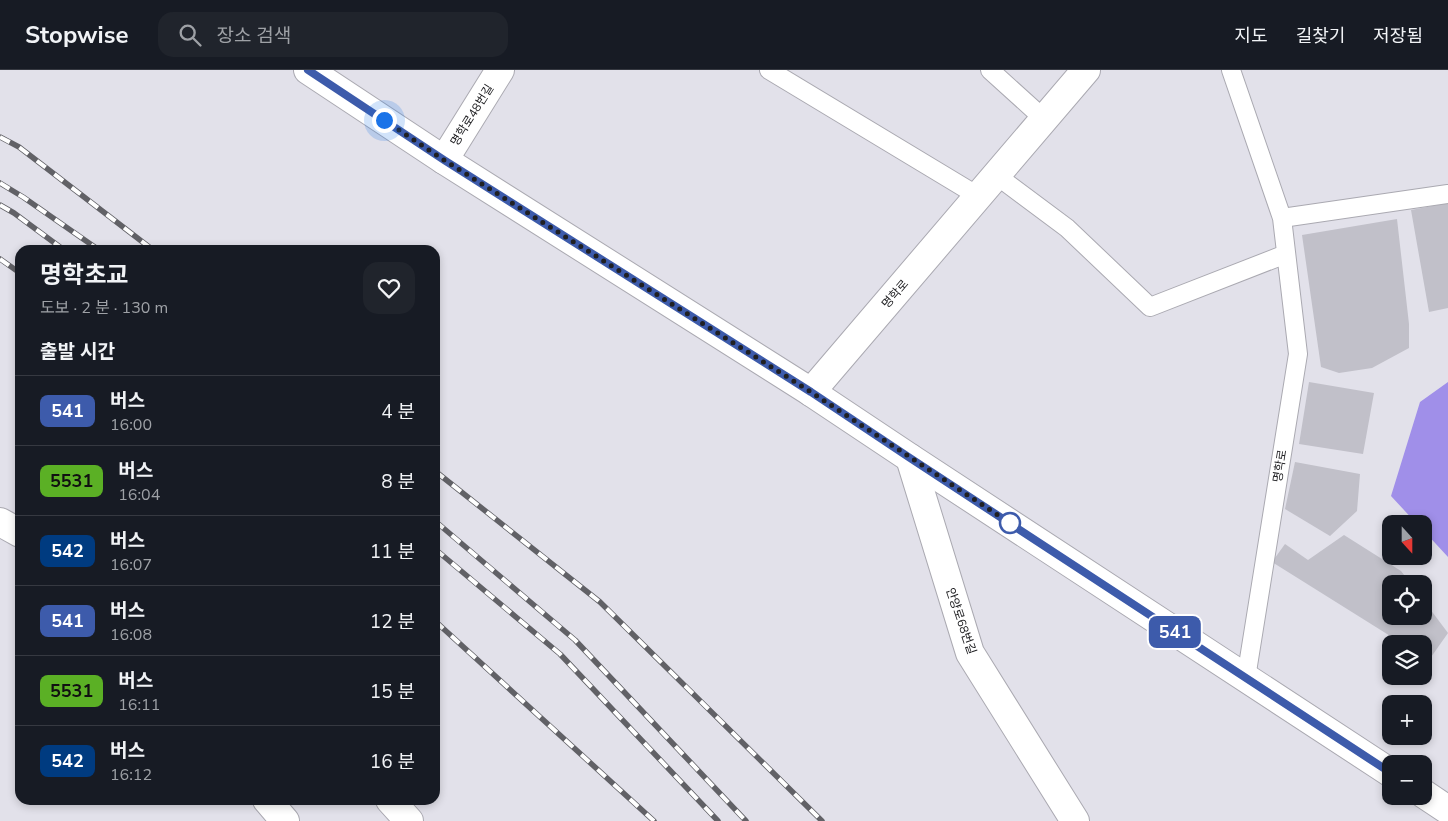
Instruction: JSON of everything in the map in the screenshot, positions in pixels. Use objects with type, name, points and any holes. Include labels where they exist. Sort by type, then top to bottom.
[{"type":"street","points":[[308,70],[444,160],[811,392],[1382,767]]},
{"type":"street","name":"명학로48번길","points":[[444,160],[500,70]]},
{"type":"street","name":"명학로","points":[[811,392],[1086,70]]},
{"type":"street","name":"안양로68번길","points":[[910,458],[970,653],[1075,821]]},
{"type":"street","points":[[0,522],[15,530]]},
{"type":"street","points":[[1432,799],[1448,810]]},
{"type":"street","points":[[271,805],[285,821]]},
{"type":"street","points":[[395,805],[409,821]]},
{"type":"lane","points":[[769,70],[978,196]]},
{"type":"lane","points":[[990,70],[1044,119]]},
{"type":"lane","name":"명학로","points":[[1231,70],[1282,218],[1298,354],[1246,678]]},
{"type":"lane","points":[[996,176],[1067,228],[1150,307],[1286,254]]},
{"type":"lane","points":[[1282,218],[1448,194]]},
{"type":"shaded area","points":[[1448,382],[1448,557],[1432,540],[1432,515],[1409,515],[1391,496],[1420,402]]},
{"type":"building","points":[[1448,203],[1448,308],[1429,312],[1411,210]]},
{"type":"building","points":[[1397,219],[1409,324],[1409,348],[1372,368],[1339,373],[1321,367],[1302,235]]},
{"type":"building","points":[[1309,382],[1374,393],[1363,454],[1299,444]]},
{"type":"building","points":[[1295,462],[1360,474],[1357,511],[1330,536],[1285,509]]},
{"type":"building","points":[[1344,535],[1382,559],[1382,565],[1392,565],[1404,575],[1382,575],[1382,625],[1432,625],[1432,612],[1448,633],[1432,656],[1432,635],[1389,635],[1272,562],[1285,544],[1308,560]]},
{"type":"railway","points":[[0,137],[19,147],[146,245]]},
{"type":"railway","points":[[0,183],[92,245]]},
{"type":"railway","points":[[0,205],[57,245]]},
{"type":"railway","points":[[0,259],[15,270]]},
{"type":"railway","points":[[440,475],[600,602],[822,821]]},
{"type":"railway","points":[[440,525],[575,640],[746,821]]},
{"type":"railway","points":[[440,553],[560,654],[718,821]]},
{"type":"railway","points":[[440,626],[654,821]]},
{"type":"bus line","name":"541","points":[[308,70],[444,160],[811,392],[1382,767]]},
{"type":"route","points":[[384,120],[444,160],[811,392],[1010,523]]}]
